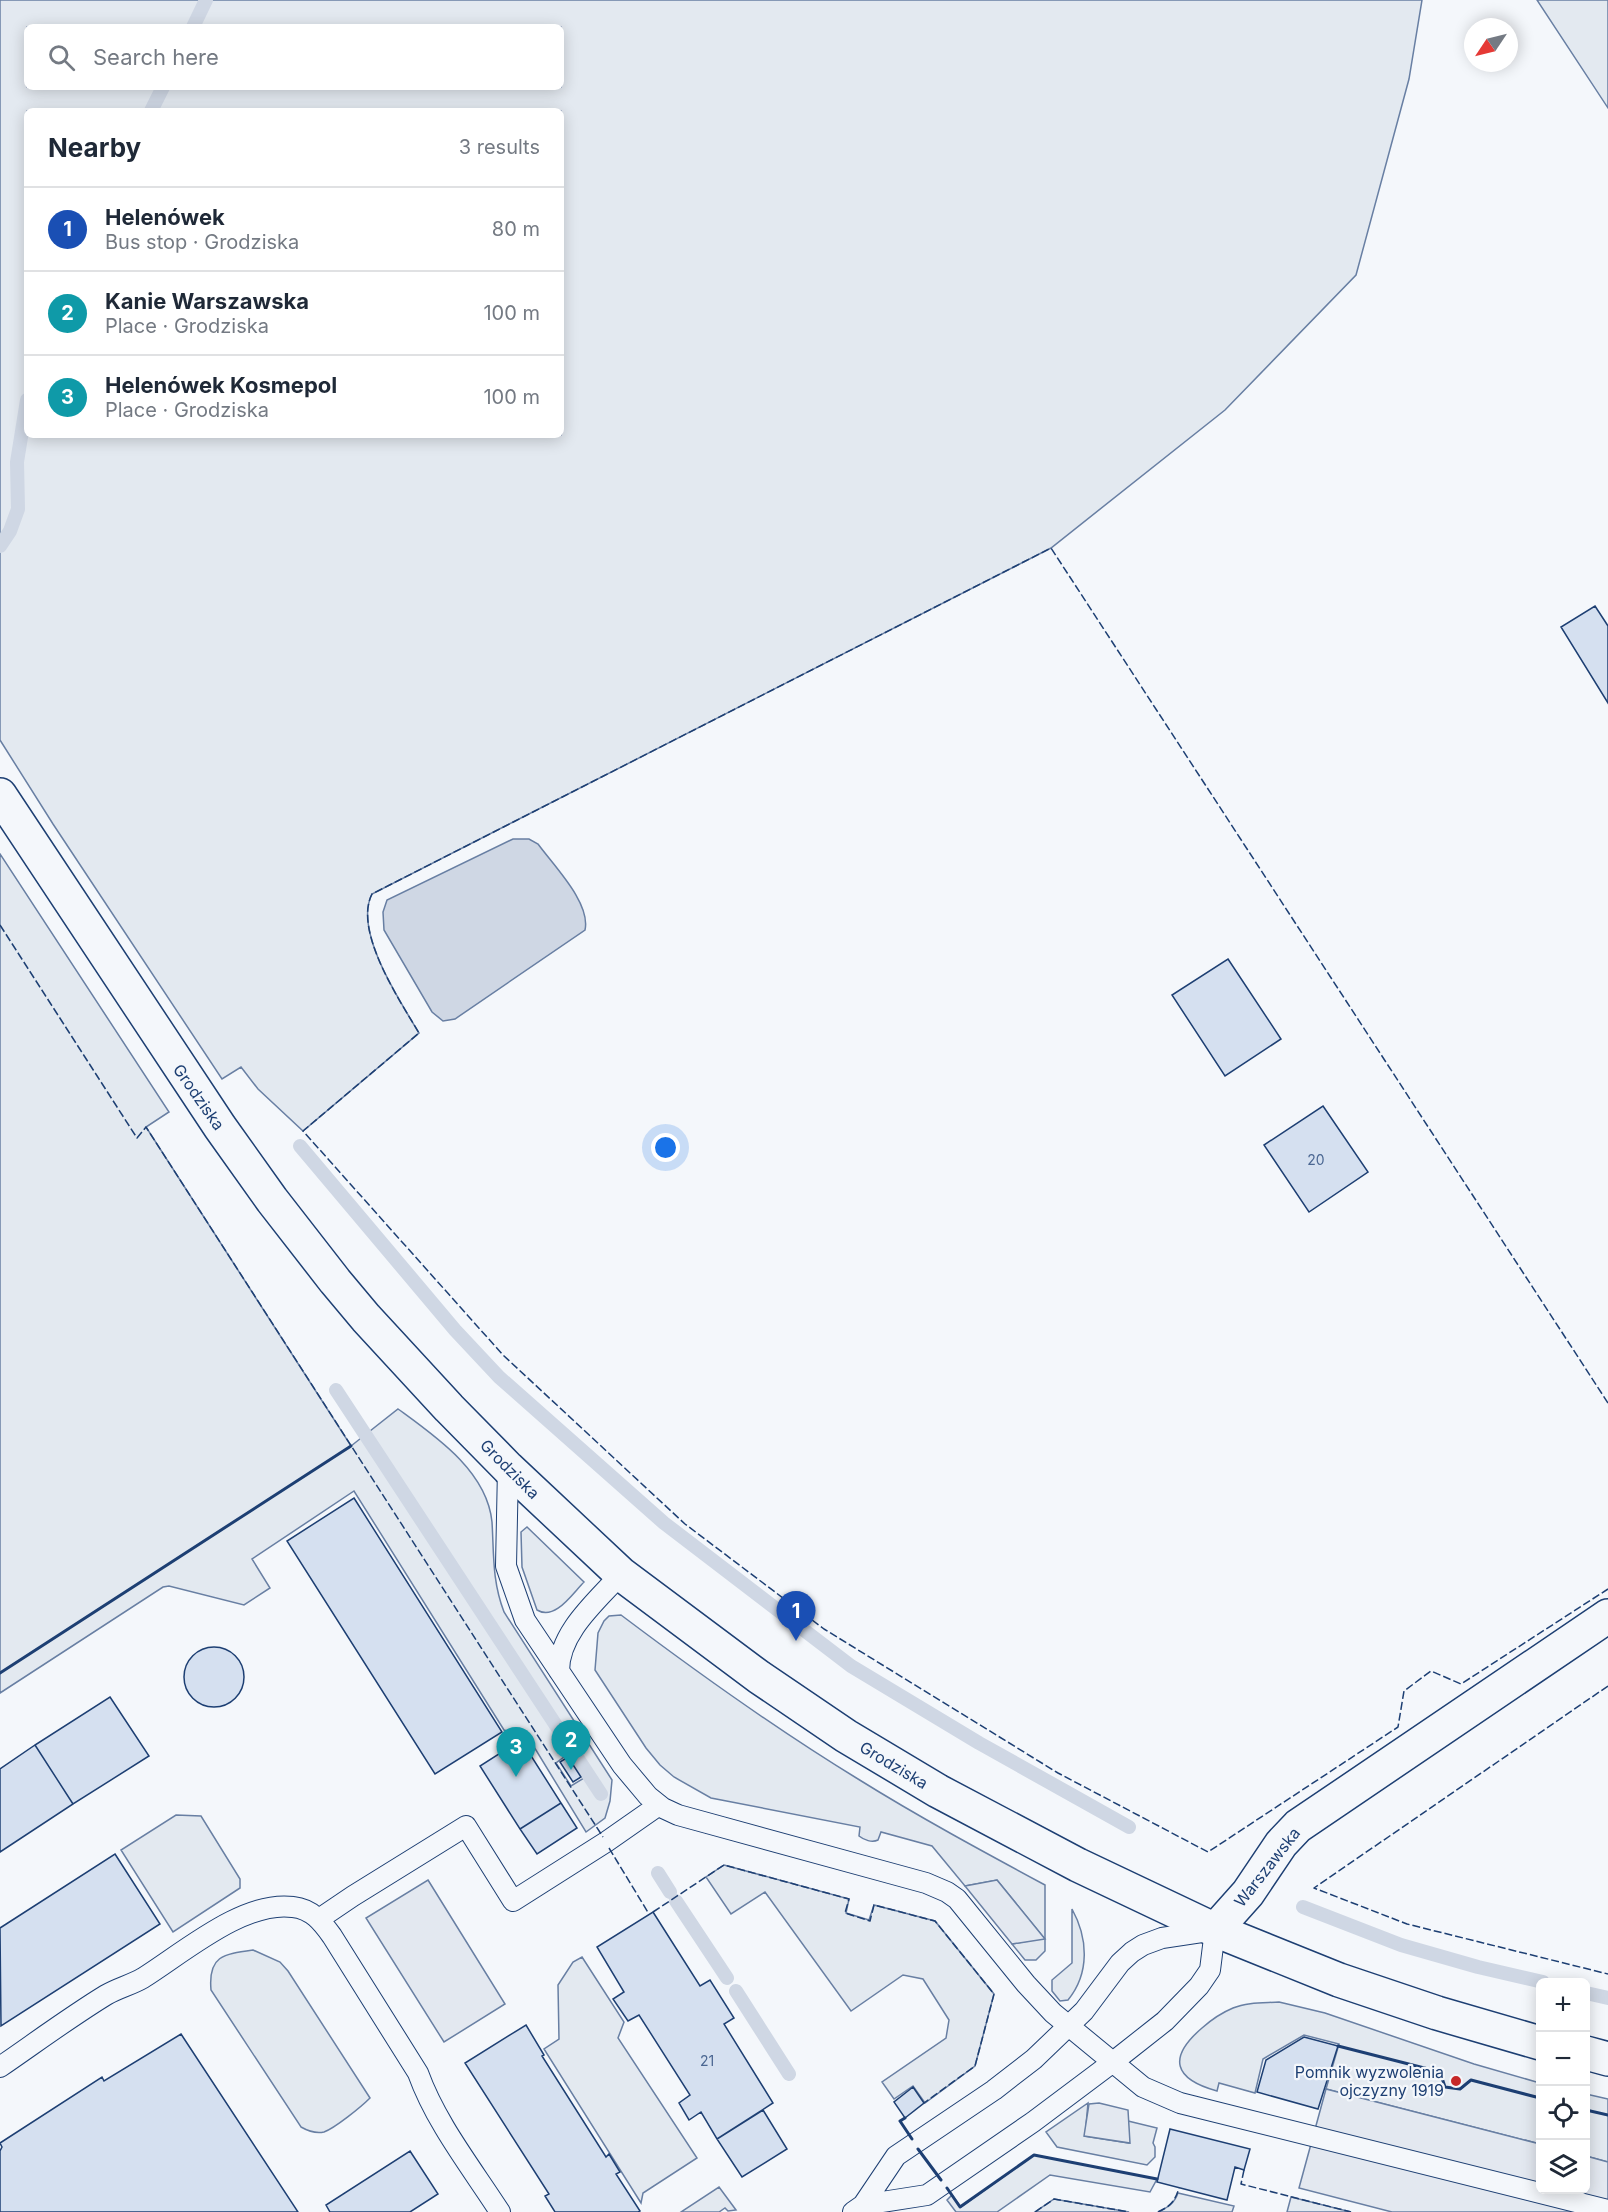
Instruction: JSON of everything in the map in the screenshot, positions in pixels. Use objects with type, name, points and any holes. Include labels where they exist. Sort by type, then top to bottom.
[{"type":"main road","name":"Grodziska","points":[[0,795],[171,1056],[272,1200],[366,1318],[508,1468],[621,1574],[769,1683],[846,1736],[938,1791],[1078,1865],[1215,1930]]},
{"type":"main road","name":"Warszawska","points":[[1215,1930],[1248,1893],[1281,1844],[1298,1826],[1608,1616]]},
{"type":"main road","points":[[1215,1930],[1360,1988],[1536,2042]]},
{"type":"main road","points":[[1590,2055],[1608,2059]]},
{"type":"lane","points":[[508,1468],[506,1566],[525,1620],[622,1765],[648,1796],[659,1804],[678,1815],[926,1883],[947,1892],[965,1908],[1039,1998],[1069,2026],[1143,2087],[1180,2103],[1603,2210]]},
{"type":"lane","points":[[560,1671],[559,1661],[569,1636],[585,1614],[621,1574]]},
{"type":"lane","points":[[319,1919],[465,1826],[513,1901],[606,1842],[659,1804]]},
{"type":"lane","points":[[0,2067],[108,1994],[141,1979],[226,1924],[252,1913],[275,1907],[293,1907],[307,1911],[319,1919],[332,1936],[418,2073],[425,2093],[437,2114],[500,2212]]},
{"type":"lane","points":[[1215,1930],[1210,1970],[1199,1986],[1165,2021],[1113,2062],[1033,2122],[923,2198],[858,2208],[896,2156],[1014,2076],[1084,2011],[1120,1963],[1132,1952],[1162,1938],[1215,1930]]},
{"type":"shaded area","points":[[0,0],[1422,0],[1409,79],[1356,275],[1225,410],[1051,548],[372,894],[368,909],[369,927],[374,946],[391,985],[419,1033],[303,1131],[258,1089],[241,1067],[222,1079],[0,740]]},
{"type":"shaded area","points":[[1537,0],[1608,0],[1608,108]]},
{"type":"shaded area","points":[[513,839],[529,839],[538,844],[577,897],[585,919],[585,930],[455,1019],[443,1021],[432,1012],[384,930],[383,912],[387,900]]},
{"type":"shaded area","points":[[0,854],[169,1112],[146,1127],[351,1446],[398,1409],[443,1443],[470,1471],[488,1504],[492,1522],[495,1578],[504,1612],[612,1780],[610,1801],[605,1818],[586,1832],[528,1737],[504,1730],[354,1491],[252,1559],[270,1588],[244,1605],[169,1586],[163,1587],[0,1693]],"holes":[[[568,1754],[584,1778],[571,1786],[556,1763]]]},
{"type":"shaded area","points":[[527,1527],[584,1582],[563,1605],[550,1612],[537,1610],[522,1567],[521,1532]]},
{"type":"shaded area","points":[[621,1615],[738,1700],[827,1760],[927,1820],[1045,1885],[1045,1951],[1036,1960],[1025,1960],[1012,1944],[1044,1938],[997,1880],[965,1886],[932,1846],[881,1832],[878,1840],[868,1841],[859,1836],[860,1827],[711,1798],[674,1777],[646,1748],[595,1670],[598,1633],[609,1616]]},
{"type":"shaded area","points":[[176,1815],[201,1816],[240,1879],[240,1888],[173,1932],[121,1850]]},
{"type":"shaded area","points":[[724,1865],[849,1899],[846,1913],[869,1920],[874,1905],[935,1921],[994,1994],[975,2066],[925,2103],[913,2086],[894,2099],[882,2082],[946,2038],[949,2020],[923,1979],[903,1975],[851,2011],[765,1892],[731,1914],[706,1877]]},
{"type":"shaded area","points":[[428,1880],[505,2004],[444,2042],[366,1918]]},
{"type":"shaded area","points":[[997,1880],[1045,1939],[1012,1944],[965,1886]]},
{"type":"shaded area","points":[[1072,1909],[1084,1943],[1083,1967],[1075,1990],[1068,2000],[1060,2001],[1052,1991],[1052,1980],[1072,1963]]},
{"type":"shaded area","points":[[253,1950],[280,1962],[288,1971],[370,2098],[329,2130],[318,2133],[301,2127],[211,1990],[212,1970],[215,1963],[226,1955]]},
{"type":"shaded area","points":[[582,1957],[624,2022],[618,2038],[697,2158],[643,2193],[641,2203],[544,2049],[559,2039],[558,1985],[573,1962]]},
{"type":"shaded area","points":[[1279,2002],[1325,2013],[1474,2064],[1536,2082],[1536,2143],[1326,2089],[1339,2044],[1304,2035],[1263,2059],[1255,2093],[1219,2083],[1217,2091],[1203,2086],[1184,2074],[1180,2066],[1180,2058],[1191,2039],[1224,2012],[1238,2006]]},
{"type":"shaded area","points":[[1326,2089],[1536,2143],[1536,2194],[1590,2194],[1590,2157],[1608,2162],[1608,2212],[1392,2212],[1299,2188]]},
{"type":"shaded area","points":[[1590,2095],[1608,2099],[1608,2162],[1590,2157]]},
{"type":"shaded area","points":[[1088,2103],[1085,2136],[1129,2143],[1128,2121],[1157,2128],[1153,2143],[1155,2157],[1147,2165],[1057,2147],[1046,2132]]},
{"type":"shaded area","points":[[1099,2103],[1128,2110],[1130,2143],[1084,2136],[1089,2104]]},
{"type":"shaded area","points":[[1034,2155],[1157,2179],[1150,2192],[1050,2175],[997,2212],[956,2212],[947,2200],[952,2195],[961,2207]]},
{"type":"shaded area","points":[[719,2187],[736,2210],[728,2211],[725,2208],[719,2212],[681,2212]]},
{"type":"shaded area","points":[[1178,2193],[1234,2206],[1232,2212],[1158,2212],[1170,2205]]},
{"type":"shaded area","points":[[1291,2197],[1351,2212],[1287,2212]]},
{"type":"shaded area","points":[[1054,2199],[1129,2212],[1035,2212]]},
{"type":"building","points":[[1595,606],[1608,626],[1608,703],[1561,627]]},
{"type":"building","points":[[1228,959],[1281,1039],[1225,1076],[1172,995]]},
{"type":"building","points":[[1323,1106],[1368,1172],[1309,1212],[1264,1145]]},
{"type":"building","points":[[354,1498],[502,1732],[435,1774],[287,1541]]},
{"type":"building","points":[[208,1647],[220,1647],[231,1652],[239,1660],[244,1677],[242,1689],[231,1702],[220,1707],[208,1707],[197,1702],[189,1694],[184,1683],[184,1671],[189,1660],[197,1652]]},
{"type":"building","points":[[110,1697],[149,1756],[73,1804],[35,1745]]},
{"type":"building","points":[[521,1740],[561,1803],[520,1829],[480,1766]]},
{"type":"building","points":[[35,1745],[73,1804],[0,1852],[0,1769]]},
{"type":"building","points":[[568,1757],[581,1777],[573,1782],[560,1762]]},
{"type":"building","points":[[561,1803],[577,1828],[537,1854],[520,1829]]},
{"type":"building","points":[[115,1854],[160,1924],[1,2026],[0,1928]]},
{"type":"building","points":[[653,1912],[700,1986],[710,1980],[734,2018],[724,2024],[773,2103],[717,2139],[701,2112],[689,2120],[679,2103],[690,2095],[639,2015],[628,2021],[613,1999],[624,1992],[597,1947]]},
{"type":"building","points":[[526,2025],[544,2055],[542,2056],[606,2157],[609,2154],[620,2172],[616,2174],[640,2211],[555,2212],[545,2196],[549,2194],[465,2063]]},
{"type":"building","points":[[181,2034],[298,2212],[0,2212],[0,2151],[2,2147],[0,2143],[102,2077],[104,2081]]},
{"type":"building","points":[[1304,2037],[1338,2046],[1318,2109],[1257,2092],[1266,2060]]},
{"type":"building","points":[[913,2087],[924,2103],[905,2118],[894,2102]]},
{"type":"building","points":[[763,2110],[787,2149],[742,2177],[717,2139]]},
{"type":"building","points":[[1170,2129],[1250,2149],[1244,2170],[1235,2167],[1227,2200],[1157,2182]]},
{"type":"building","points":[[410,2151],[438,2194],[410,2212],[330,2212],[326,2205]]},
{"type":"waterway","points":[[194,24],[206,0]]},
{"type":"waterway","points":[[152,108],[162,90]]},
{"type":"waterway","points":[[0,546],[10,531],[18,509],[17,462],[24,419]]},
{"type":"waterway","points":[[300,1146],[455,1330],[499,1377],[664,1523],[851,1666],[979,1743],[1129,1827]]},
{"type":"waterway","points":[[336,1390],[601,1794]]},
{"type":"waterway","points":[[658,1873],[670,1892]]},
{"type":"waterway","points":[[676,1901],[727,1978]]},
{"type":"waterway","points":[[1303,1907],[1401,1945],[1536,1980]]},
{"type":"waterway","points":[[736,1991],[789,2074]]},
{"type":"waterway","points":[[1590,1994],[1608,1998]]},
{"type":"fence","points":[[1608,1403],[1051,548],[372,894],[368,909],[369,927],[374,946],[391,985],[419,1033],[303,1131],[503,1355],[685,1524],[824,1629],[1058,1773],[1208,1852],[1398,1727],[1404,1691],[1431,1671],[1461,1684],[1608,1589]]},
{"type":"fence","points":[[0,925],[137,1138],[146,1127],[603,1837]]},
{"type":"fence","points":[[1608,1686],[1314,1888],[1407,1924],[1608,1974]]},
{"type":"fence","points":[[609,1848],[649,1914]]},
{"type":"fence","points":[[653,1912],[724,1865],[849,1899],[845,1913],[870,1921],[874,1905],[935,1921],[994,1994],[975,2066],[924,2103]]},
{"type":"fence","points":[[1244,2170],[1241,2184],[1351,2212]]},
{"type":"fence","points":[[1158,2212],[1172,2203],[1179,2188]]},
{"type":"fence","points":[[1035,2212],[1054,2199],[1129,2212]]},
{"type":"wall","points":[[0,1673],[351,1446]]},
{"type":"wall","points":[[1338,2046],[1440,2072],[1445,2087],[1460,2089],[1471,2080],[1536,2097]]},
{"type":"wall","points":[[1590,2111],[1608,2115]]},
{"type":"wall","points":[[905,2118],[900,2121],[912,2139]]},
{"type":"wall","points":[[918,2149],[941,2180]]},
{"type":"wall","points":[[947,2188],[960,2207],[1034,2155],[1157,2179]]},
{"type":"place","name":"Helenówek","points":[[796,1641]]},
{"type":"place","name":"Kanie Warszawska","points":[[571,1770]]},
{"type":"place","name":"Helenówek Kosmepol","points":[[516,1777]]},
{"type":"place","name":"Pomnik wyzwolenia ojczyzny 1919","points":[[1456,2081]]}]
